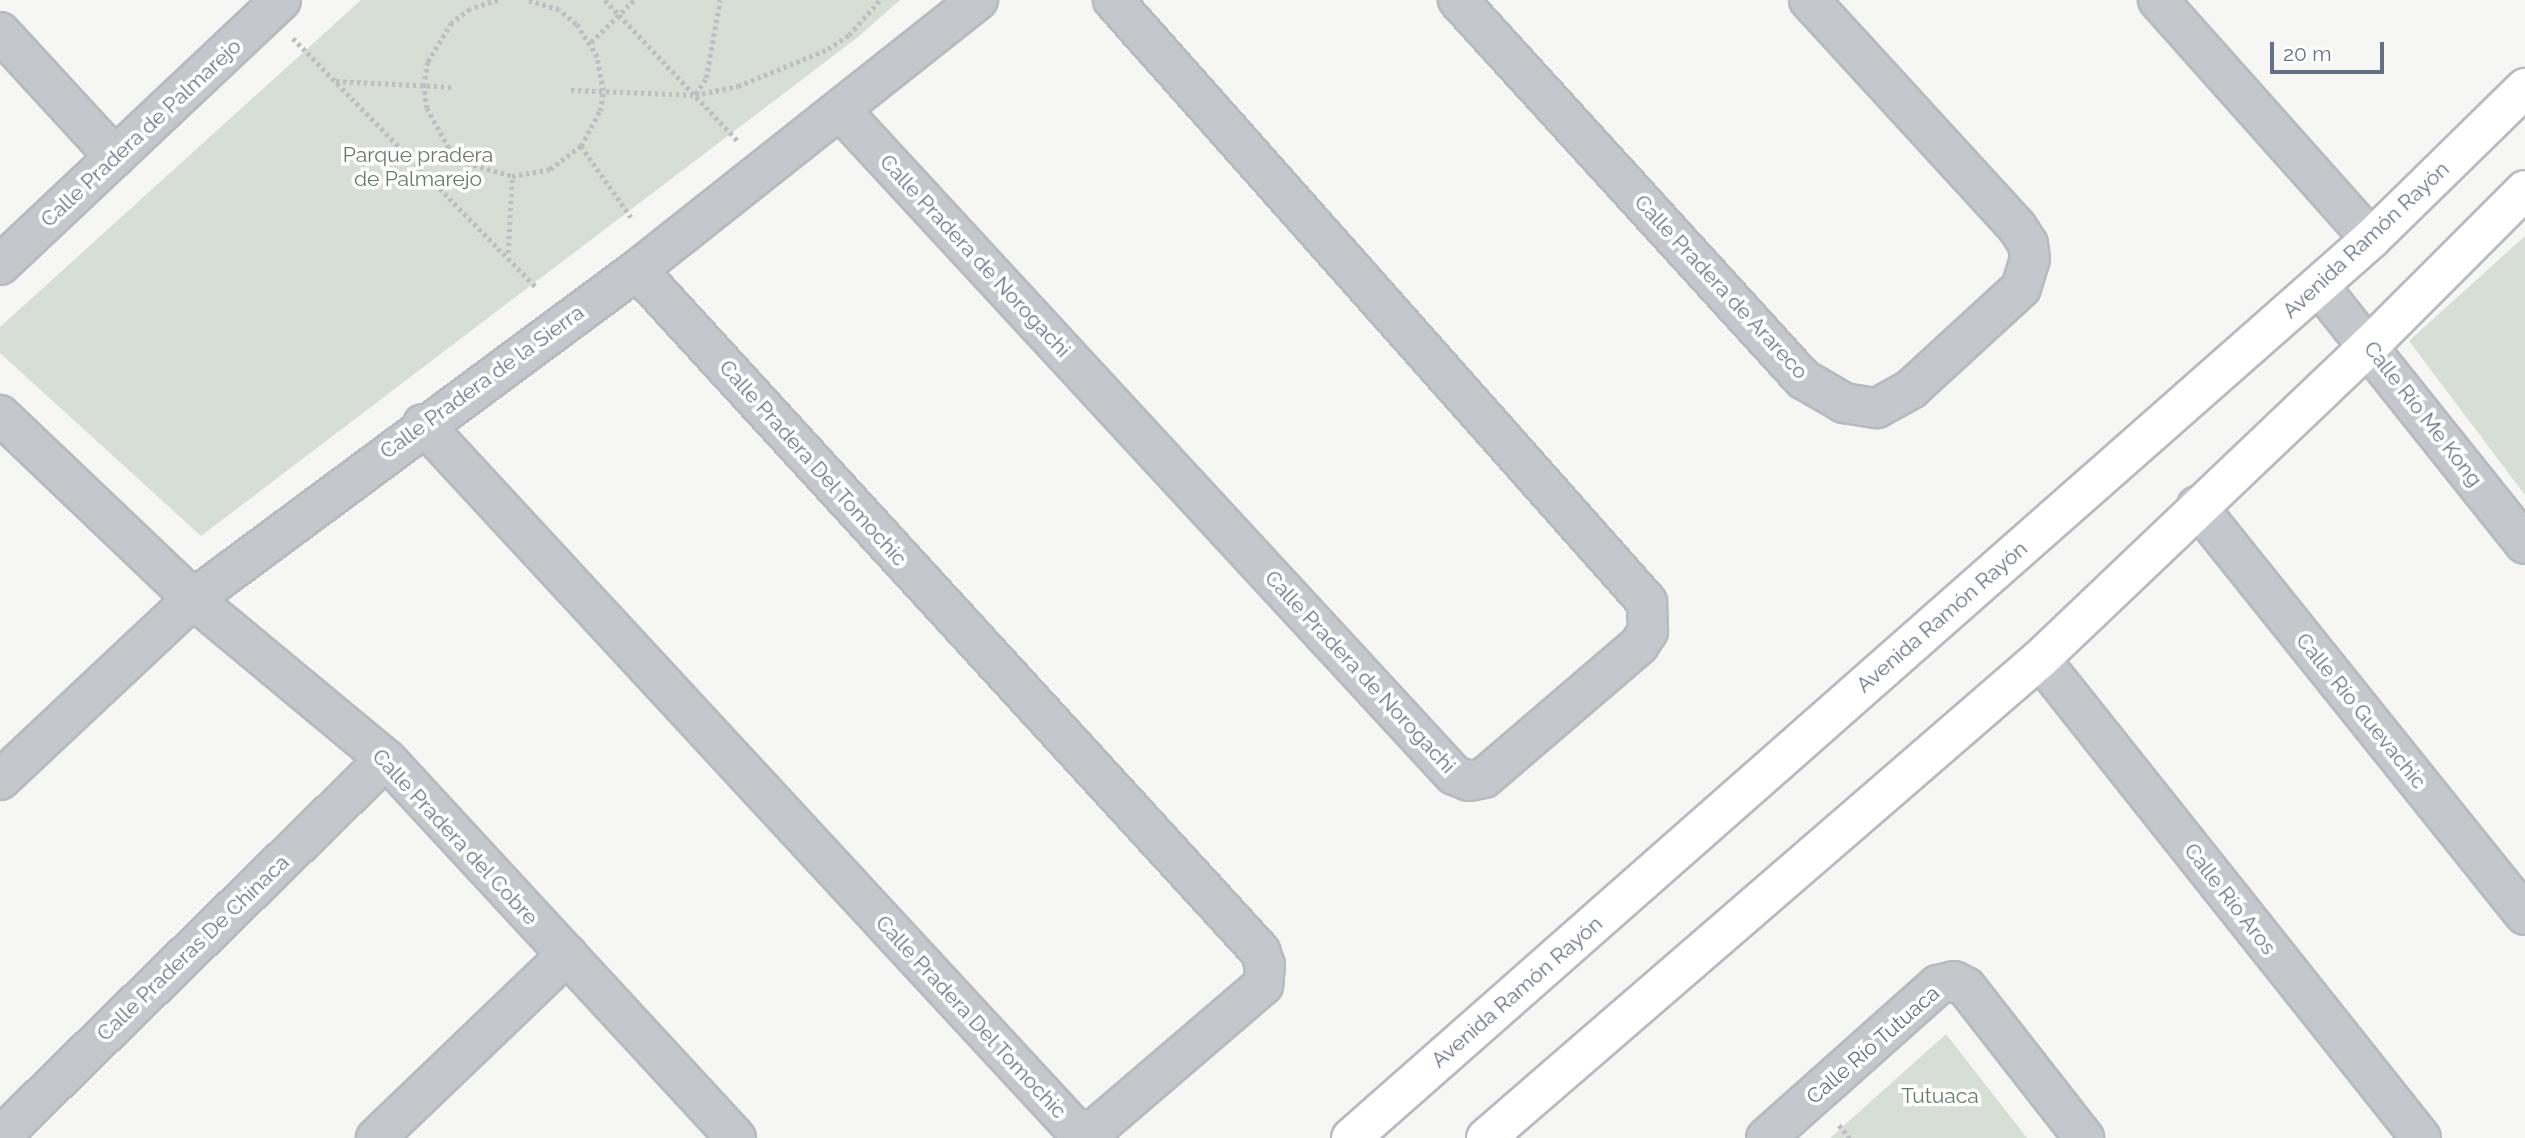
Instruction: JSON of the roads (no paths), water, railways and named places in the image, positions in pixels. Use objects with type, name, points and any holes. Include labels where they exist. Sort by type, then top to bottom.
[{"type":"main road","name":"Avenida Ramón Rayón","points":[[1351,1138],[2319,286],[2371,239],[2525,88]]},
{"type":"main road","points":[[1486,1138],[2040,659],[2197,506],[2370,345],[2525,190]]},
{"type":"street","name":"Calle Pradera de la Sierra","points":[[0,780],[193,599],[423,424],[637,270],[842,112],[978,0]]},
{"type":"street","name":"Calle Pradera de Norogachi","points":[[842,112],[1454,775],[1469,781],[1485,778],[1639,645],[1648,631],[1647,602],[1113,0]]},
{"type":"street","name":"Calle Pradera de Arareco","points":[[1458,0],[1803,379],[1844,403],[1877,408],[1911,389],[2021,288],[2030,259],[2028,244],[2017,226],[1809,0]]},
{"type":"street","points":[[2158,0],[2371,239]]},
{"type":"street","name":"Calle Pradera de Palmarejo","points":[[0,265],[275,6]]},
{"type":"street","points":[[0,32],[115,157]]},
{"type":"street","name":"Calle Pradera Del Tomochic","points":[[423,424],[1075,1129],[1094,1130],[1263,985],[1265,965],[1260,951],[637,270]]},
{"type":"street","name":"Calle Río Me Kong","points":[[2319,286],[2370,345],[2525,544]]},
{"type":"street","name":"Calle Pradera del Cobre","points":[[0,415],[193,599],[386,759],[736,1138]]},
{"type":"street","name":"Calle Río Guevachic","points":[[2197,506],[2525,915]]},
{"type":"street","name":"Calle Río Aros","points":[[2040,659],[2421,1138]]},
{"type":"street","name":"Calle Praderas De Chinaca","points":[[0,1137],[386,759]]},
{"type":"street","points":[[376,1138],[567,955]]},
{"type":"street","name":"Calle Río Tutuaca","points":[[1766,1138],[1938,985],[1954,981],[1966,988],[2084,1138]]},
{"type":"park label","name":"Parque pradera de Palmarejo","points":[[418,167]]},
{"type":"park label","name":"Tutuaca","points":[[1940,1096]]}]
